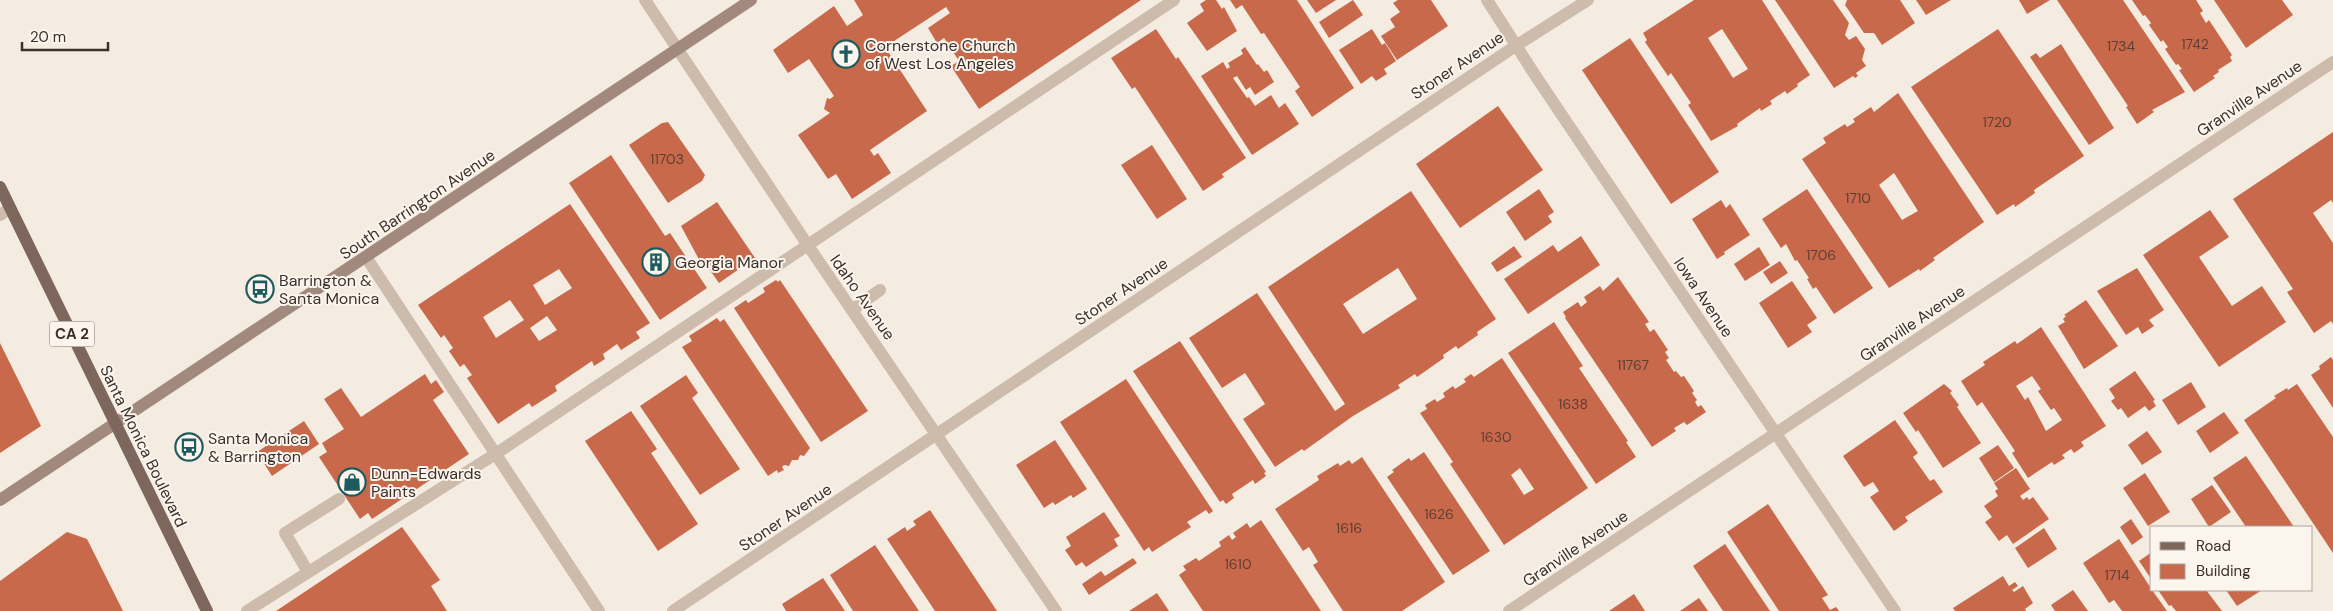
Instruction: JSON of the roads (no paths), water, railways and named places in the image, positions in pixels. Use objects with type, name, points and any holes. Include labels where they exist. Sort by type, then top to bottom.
[{"type":"main road","name":"Santa Monica Boulevard","points":[[0,187],[5,211],[115,423],[207,611]]},
{"type":"street","name":"Idaho Avenue","points":[[645,0],[679,48],[807,244],[1056,611]]},
{"type":"street","name":"South Barrington Avenue","points":[[0,500],[751,0]]},
{"type":"street","points":[[247,611],[497,453],[1174,0]]},
{"type":"street","name":"Iowa Avenue","points":[[1487,0],[1895,611]]},
{"type":"street","name":"Stoner Avenue","points":[[673,611],[1517,45],[1588,0]]},
{"type":"street","name":"Granville Avenue","points":[[1509,611],[2333,62]]},
{"type":"street","points":[[366,257],[600,611]]},
{"type":"street","points":[[852,310],[880,290]]},
{"type":"street","points":[[308,572],[285,533],[339,499]]},
{"type":"place","name":"Cornerstone Church of West Los Angeles","points":[[846,54]]},
{"type":"place","name":"Georgia Manor","points":[[656,262]]},
{"type":"place","name":"Barrington & Santa Monica","points":[[260,289]]},
{"type":"place","name":"Santa Monica & Barrington","points":[[189,447]]},
{"type":"place","name":"Dunn-Edwards Paints","points":[[352,482]]}]
